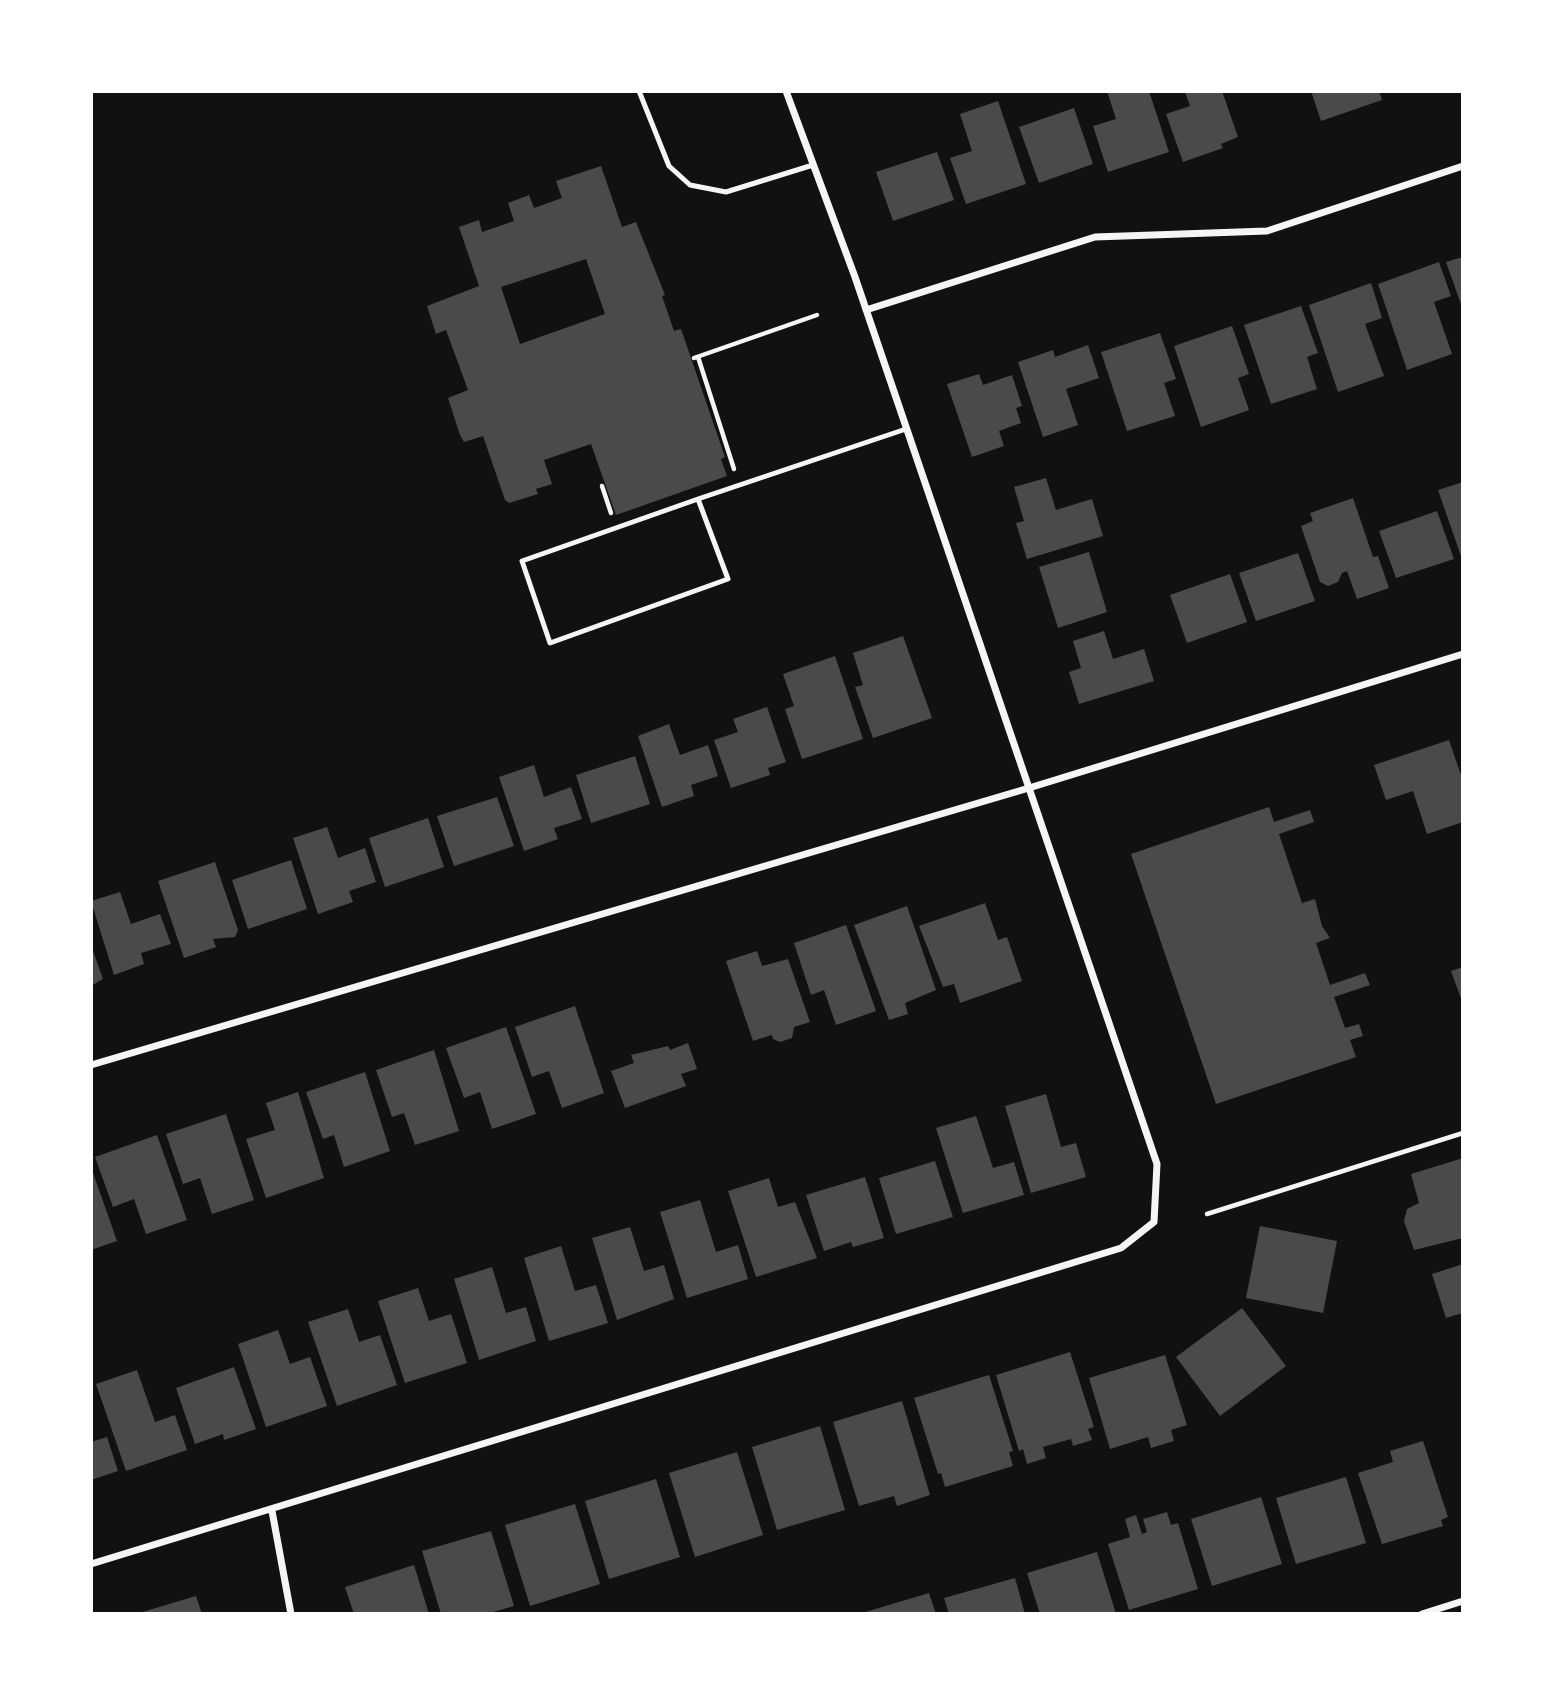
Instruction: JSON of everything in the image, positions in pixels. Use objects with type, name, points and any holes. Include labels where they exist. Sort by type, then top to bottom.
[{"type":"street","points":[[91,1564],[272,1511],[1121,1248],[1154,1222],[1157,1164],[866,310],[786,91]]},
{"type":"street","points":[[866,310],[1095,237],[1267,230],[1463,166]]},
{"type":"street","points":[[91,1065],[1028,788],[1463,654]]},
{"type":"street","points":[[272,1511],[291,1614]]},
{"type":"street","points":[[1422,1614],[1463,1601]]},
{"type":"lane","points":[[639,91],[668,166],[690,185],[726,192],[813,165]]},
{"type":"lane","points":[[698,499],[728,579],[550,643],[522,561],[698,499],[906,429]]},
{"type":"path","points":[[736,474],[696,357],[817,315]]},
{"type":"path","points":[[602,486],[613,517]]},
{"type":"path","points":[[1207,1214],[1463,1133]]},
{"type":"building","points":[[1107,91],[1149,91],[1169,152],[1108,172],[1093,126],[1116,119]]},
{"type":"building","points":[[1222,91],[1238,137],[1221,144],[1223,148],[1183,162],[1166,114],[1190,106],[1185,92]]},
{"type":"building","points":[[1311,91],[1379,91],[1382,100],[1321,121]]},
{"type":"building","points":[[998,101],[1026,184],[966,204],[950,158],[972,151],[960,114]]},
{"type":"building","points":[[1074,108],[1093,164],[1039,183],[1019,127]]},
{"type":"building","points":[[937,152],[954,200],[893,221],[876,172]]},
{"type":"building","points":[[601,166],[622,227],[636,222],[665,295],[662,296],[674,331],[681,329],[725,457],[721,459],[727,476],[616,515],[591,444],[544,460],[552,484],[536,489],[538,494],[509,503],[505,500],[483,436],[464,442],[448,398],[468,390],[446,330],[436,334],[427,306],[479,286],[459,227],[479,220],[482,232],[514,221],[508,203],[529,195],[534,208],[562,198],[556,181]],"holes":[[[586,259],[605,314],[520,344],[501,287]]]},
{"type":"building","points":[[1463,257],[1463,310],[1446,262]]},
{"type":"building","points":[[1439,262],[1451,296],[1434,302],[1452,354],[1407,370],[1378,284]]},
{"type":"building","points":[[1371,283],[1382,318],[1365,324],[1384,376],[1338,392],[1309,305]]},
{"type":"building","points":[[1301,306],[1318,353],[1307,357],[1317,389],[1271,404],[1244,325]]},
{"type":"building","points":[[1232,326],[1249,374],[1238,378],[1249,410],[1201,427],[1174,346]]},
{"type":"building","points":[[1160,333],[1176,379],[1164,383],[1175,416],[1127,431],[1101,352]]},
{"type":"building","points":[[1088,345],[1099,378],[1066,389],[1078,425],[1043,437],[1018,362],[1053,350],[1055,357]]},
{"type":"building","points":[[979,374],[983,385],[1012,375],[1022,406],[1016,408],[1021,423],[999,431],[1004,446],[972,457],[947,384]]},
{"type":"building","points":[[1046,478],[1056,510],[1092,499],[1103,536],[1027,559],[1016,523],[1024,521],[1014,487]]},
{"type":"building","points":[[1463,482],[1463,562],[1438,490]]},
{"type":"building","points":[[1353,498],[1373,557],[1378,556],[1389,588],[1357,599],[1347,571],[1342,573],[1338,582],[1328,586],[1320,582],[1301,526],[1313,521],[1310,513]]},
{"type":"building","points":[[1437,511],[1454,559],[1396,578],[1379,531]]},
{"type":"building","points":[[1089,552],[1107,612],[1058,628],[1039,567]]},
{"type":"building","points":[[1298,553],[1315,601],[1256,621],[1239,573]]},
{"type":"building","points":[[1230,574],[1247,622],[1187,643],[1170,595]]},
{"type":"building","points":[[1104,631],[1113,659],[1144,649],[1154,681],[1079,704],[1069,672],[1081,668],[1073,641]]},
{"type":"building","points":[[903,636],[932,718],[873,738],[855,687],[863,685],[853,653]]},
{"type":"building","points":[[835,656],[863,739],[802,759],[785,709],[794,706],[783,674]]},
{"type":"building","points":[[767,707],[786,762],[768,768],[770,775],[731,788],[714,740],[738,732],[733,719]]},
{"type":"building","points":[[669,724],[680,755],[708,745],[718,776],[691,785],[694,796],[662,807],[638,736]]},
{"type":"building","points":[[1449,740],[1463,781],[1463,822],[1427,834],[1413,791],[1386,800],[1374,765]]},
{"type":"building","points":[[635,756],[650,804],[591,823],[576,775]]},
{"type":"building","points":[[534,765],[544,797],[571,787],[582,819],[554,828],[558,839],[524,851],[499,777]]},
{"type":"building","points":[[497,797],[514,846],[454,866],[437,816]]},
{"type":"building","points":[[1269,807],[1274,822],[1310,810],[1314,822],[1279,834],[1302,903],[1315,899],[1322,926],[1330,938],[1316,943],[1330,985],[1365,973],[1370,985],[1334,997],[1345,1028],[1359,1024],[1363,1036],[1350,1040],[1356,1057],[1216,1104],[1131,854]]},
{"type":"building","points":[[428,818],[444,867],[385,887],[369,838]]},
{"type":"building","points":[[327,827],[338,858],[365,848],[376,882],[349,891],[353,902],[318,914],[293,838]]},
{"type":"building","points":[[291,860],[307,909],[248,929],[232,880]]},
{"type":"building","points":[[215,862],[238,930],[235,937],[213,939],[216,947],[184,958],[158,881]]},
{"type":"building","points":[[120,892],[131,924],[160,914],[171,944],[141,953],[144,964],[114,975],[91,901]]},
{"type":"building","points":[[985,903],[998,940],[1007,937],[1022,981],[960,1003],[954,984],[943,987],[919,926]]},
{"type":"building","points":[[907,906],[936,990],[905,1003],[908,1014],[889,1020],[854,925]]},
{"type":"building","points":[[846,925],[876,1011],[836,1025],[824,990],[811,995],[794,943]]},
{"type":"building","points":[[91,945],[103,979],[91,986]]},
{"type":"building","points":[[757,951],[762,966],[788,959],[810,1022],[794,1027],[792,1038],[780,1042],[773,1039],[772,1035],[753,1041],[726,961]]},
{"type":"building","points":[[1463,967],[1463,1004],[1451,971]]},
{"type":"building","points":[[575,1006],[604,1093],[562,1108],[549,1071],[532,1077],[515,1027]]},
{"type":"building","points":[[506,1027],[536,1114],[492,1129],[480,1092],[464,1098],[446,1048]]},
{"type":"building","points":[[688,1043],[697,1069],[681,1074],[686,1086],[625,1108],[611,1071],[634,1063],[631,1055],[668,1046],[670,1050]]},
{"type":"building","points":[[434,1050],[459,1131],[415,1145],[404,1113],[392,1117],[376,1070]]},
{"type":"building","points":[[365,1072],[390,1151],[344,1167],[334,1135],[323,1139],[306,1092]]},
{"type":"building","points":[[298,1092],[324,1178],[266,1198],[246,1139],[275,1130],[266,1103]]},
{"type":"building","points":[[1046,1094],[1061,1147],[1076,1143],[1086,1177],[1031,1193],[1005,1106]]},
{"type":"building","points":[[226,1114],[254,1200],[212,1214],[200,1178],[183,1184],[166,1134]]},
{"type":"building","points":[[976,1116],[993,1168],[1014,1162],[1024,1195],[963,1213],[936,1128]]},
{"type":"building","points":[[157,1135],[187,1220],[146,1234],[134,1199],[113,1207],[95,1157]]},
{"type":"building","points":[[1463,1158],[1463,1238],[1414,1250],[1404,1221],[1407,1209],[1419,1203],[1411,1174]]},
{"type":"building","points":[[935,1161],[953,1217],[896,1234],[879,1178]]},
{"type":"building","points":[[91,1167],[117,1241],[91,1250]]},
{"type":"building","points":[[865,1177],[884,1238],[853,1247],[851,1242],[824,1251],[806,1195]]},
{"type":"building","points":[[769,1178],[778,1207],[795,1202],[817,1258],[756,1277],[728,1191]]},
{"type":"building","points":[[700,1200],[716,1252],[738,1245],[748,1279],[687,1298],[660,1212]]},
{"type":"building","points":[[1260,1226],[1337,1241],[1323,1313],[1246,1298]]},
{"type":"building","points":[[630,1227],[644,1271],[664,1265],[674,1299],[617,1320],[592,1238]]},
{"type":"building","points":[[561,1246],[575,1291],[596,1285],[608,1323],[549,1341],[524,1258]]},
{"type":"building","points":[[1463,1264],[1463,1313],[1446,1318],[1432,1274]]},
{"type":"building","points":[[492,1267],[506,1313],[526,1307],[536,1341],[479,1360],[454,1279]]},
{"type":"building","points":[[418,1288],[429,1321],[451,1314],[467,1363],[405,1383],[378,1301]]},
{"type":"building","points":[[1242,1308],[1286,1366],[1220,1416],[1176,1357]]},
{"type":"building","points":[[348,1309],[359,1342],[380,1335],[397,1385],[337,1406],[308,1322]]},
{"type":"building","points":[[278,1330],[290,1364],[310,1357],[327,1406],[266,1427],[238,1344]]},
{"type":"building","points":[[1070,1352],[1094,1427],[1088,1429],[1092,1440],[1073,1446],[1071,1439],[1043,1447],[1046,1458],[1027,1464],[1023,1449],[1019,1451],[996,1375]]},
{"type":"building","points":[[1165,1355],[1187,1425],[1171,1430],[1174,1441],[1151,1448],[1148,1437],[1110,1449],[1089,1378]]},
{"type":"building","points":[[234,1367],[256,1429],[224,1440],[223,1434],[195,1444],[176,1388]]},
{"type":"building","points":[[137,1370],[155,1422],[175,1415],[187,1450],[126,1471],[96,1384]]},
{"type":"building","points":[[989,1375],[1013,1451],[1009,1452],[1013,1466],[945,1487],[941,1473],[938,1474],[914,1398]]},
{"type":"building","points":[[902,1401],[930,1495],[897,1506],[894,1496],[859,1506],[833,1422]]},
{"type":"building","points":[[820,1426],[845,1510],[777,1530],[752,1447]]},
{"type":"building","points":[[107,1437],[118,1471],[91,1480],[91,1442]]},
{"type":"building","points":[[1423,1441],[1448,1517],[1441,1520],[1443,1526],[1382,1544],[1358,1473],[1393,1462],[1390,1451]]},
{"type":"building","points":[[737,1452],[763,1535],[695,1557],[669,1473]]},
{"type":"building","points":[[1346,1477],[1366,1543],[1296,1564],[1276,1498]]},
{"type":"building","points":[[656,1479],[680,1557],[609,1579],[585,1501]]},
{"type":"building","points":[[1261,1497],[1282,1564],[1212,1586],[1191,1519]]},
{"type":"building","points":[[575,1504],[600,1584],[530,1606],[505,1525]]},
{"type":"building","points":[[1167,1512],[1171,1525],[1178,1523],[1198,1589],[1129,1610],[1108,1544],[1130,1537],[1125,1519],[1136,1515],[1142,1534],[1147,1532],[1143,1519]]},
{"type":"building","points":[[491,1531],[514,1606],[486,1614],[441,1614],[422,1551]]},
{"type":"building","points":[[1097,1552],[1116,1614],[1040,1614],[1027,1573]]},
{"type":"building","points":[[414,1565],[429,1614],[354,1614],[345,1587]]},
{"type":"building","points":[[1015,1578],[1025,1614],[949,1614],[944,1598]]},
{"type":"building","points":[[929,1593],[936,1614],[862,1614],[862,1613]]},
{"type":"building","points":[[196,1596],[202,1614],[139,1614],[139,1613]]}]
